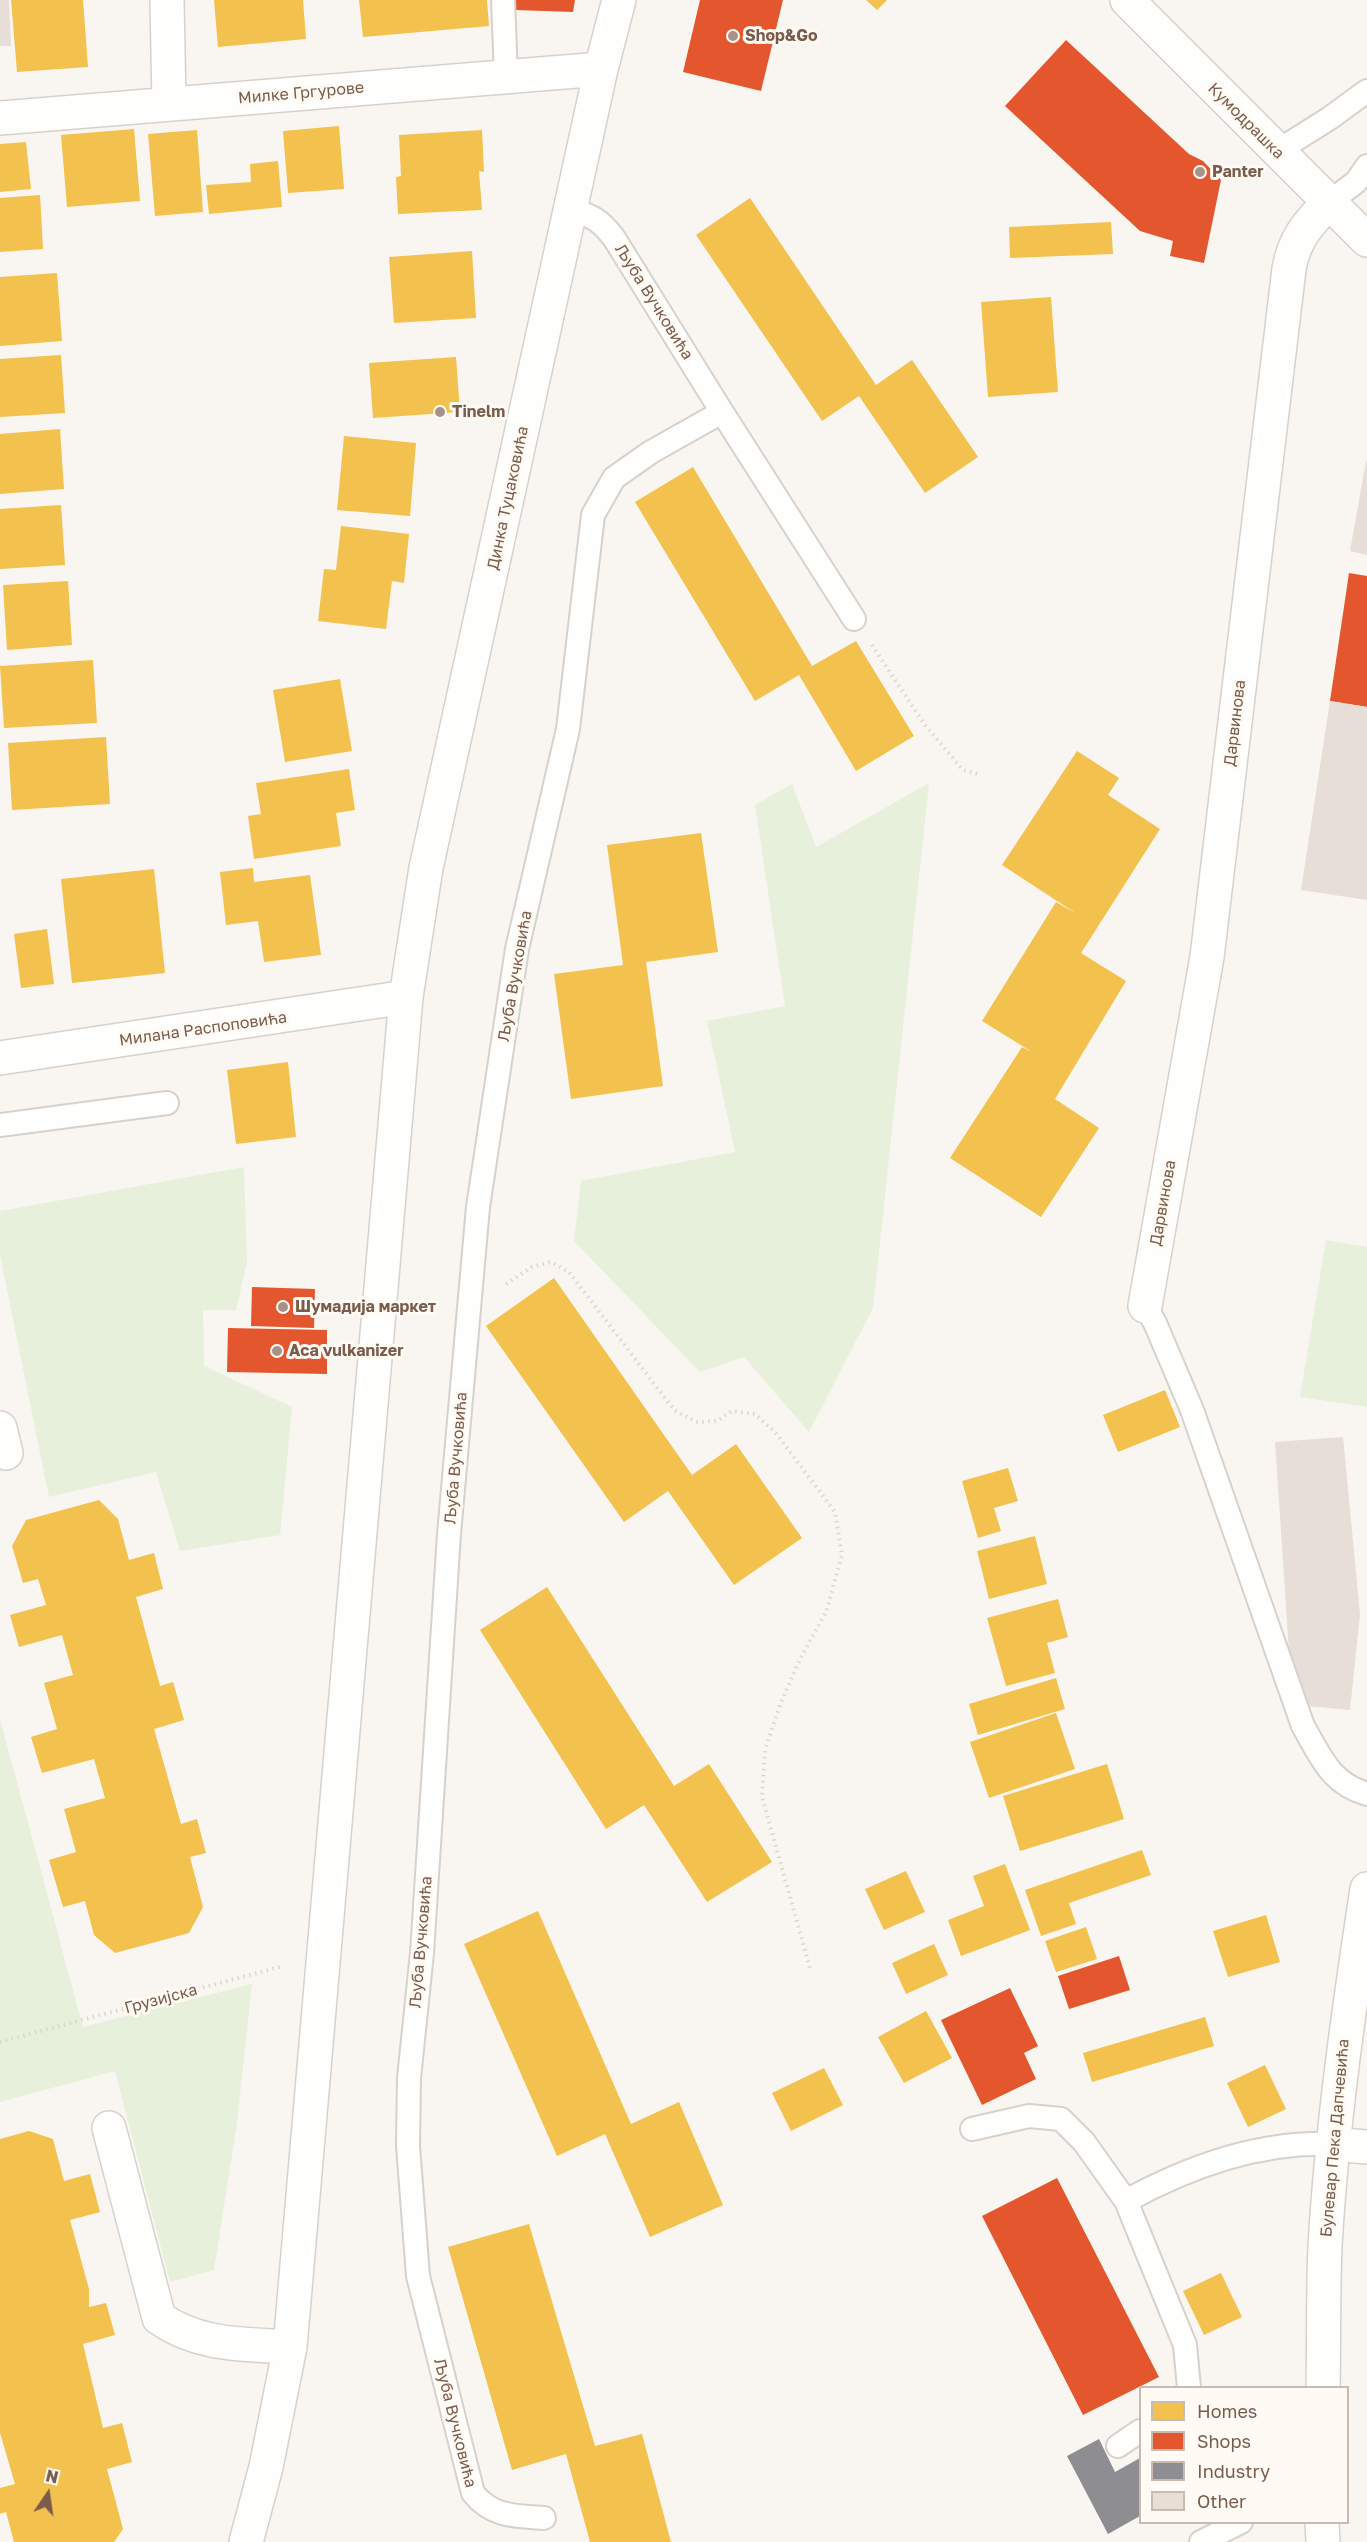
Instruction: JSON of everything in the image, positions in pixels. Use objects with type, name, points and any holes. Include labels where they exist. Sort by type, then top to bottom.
[{"type":"street","points":[[166,0],[169,103]]},
{"type":"street","name":"Динка Туцаковића","points":[[406,997],[426,868],[601,69],[619,0]]},
{"type":"street","name":"Кумодрашка","points":[[1127,0],[1276,152],[1367,240]]},
{"type":"street","name":"Милке Гргурове","points":[[0,118],[601,69]]},
{"type":"street","name":"Дарвинова","points":[[1145,1306],[1207,957],[1289,268],[1296,240],[1328,203]]},
{"type":"street","points":[[246,2542],[269,2455],[290,2347],[406,997]]},
{"type":"street","name":"Милана Распоповића","points":[[0,1058],[406,997]]},
{"type":"street","name":"Булевар Пека Дапчевића","points":[[1323,2386],[1325,2248],[1333,2144],[1344,2038],[1367,1889]]},
{"type":"street","points":[[109,2128],[159,2318],[189,2336],[222,2342],[290,2347]]},
{"type":"street","points":[[1333,2144],[1367,2147]]},
{"type":"street","points":[[1323,2524],[1323,2542]]},
{"type":"lane","points":[[503,0],[506,76]]},
{"type":"lane","points":[[1276,152],[1330,118],[1367,91]]},
{"type":"lane","name":"Дарвинова","points":[[1328,203],[1356,182],[1367,166]]},
{"type":"lane","name":"Љуба Вучковића","points":[[571,210],[586,213],[601,221],[855,619]]},
{"type":"lane","name":"Љуба Вучковића","points":[[544,2518],[500,2514],[483,2506],[473,2493],[418,2276],[412,2222],[408,2146],[409,2078],[422,1953],[449,1534],[478,1208],[517,949],[568,729],[593,515],[614,478],[651,452],[722,412]]},
{"type":"lane","points":[[0,1125],[167,1103]]},
{"type":"lane","points":[[1145,1306],[1155,1323],[1192,1410],[1302,1726],[1330,1773],[1344,1784],[1367,1794]]},
{"type":"lane","points":[[972,2129],[1029,2116],[1061,2119],[1084,2142],[1126,2200],[1185,2345],[1189,2376],[1206,2386]]},
{"type":"lane","points":[[1126,2200],[1172,2176],[1225,2160],[1287,2145],[1333,2144]]},
{"type":"lane","points":[[1118,2446],[1139,2432]]},
{"type":"lane","points":[[1201,2542],[1239,2524]]},
{"type":"path","points":[[855,619],[924,724],[963,770],[978,774]]},
{"type":"path","points":[[469,1304],[481,1302],[532,1267],[551,1262],[569,1272],[674,1410],[696,1422],[717,1421],[732,1411],[755,1414],[775,1432],[835,1512],[842,1555],[826,1612],[800,1659],[765,1749],[762,1797],[810,1968]]},
{"type":"path","name":"Грузијска","points":[[0,2042],[322,1956]]},
{"type":"green space","points":[[929,783],[873,1308],[809,1432],[744,1357],[700,1372],[574,1241],[581,1181],[735,1152],[707,1021],[785,1006],[755,805],[792,784],[816,847]]},
{"type":"green space","points":[[244,1167],[247,1262],[236,1310],[203,1310],[204,1366],[292,1407],[280,1535],[180,1551],[156,1472],[49,1497],[0,1255],[0,1211]]},
{"type":"green space","points":[[1326,1240],[1367,1247],[1367,1407],[1300,1397]]},
{"type":"green space","points":[[0,1719],[83,2027],[252,1984],[237,2123],[214,2270],[170,2282],[115,2071],[0,2102]]},
{"type":"building: Homes","points":[[11,0],[83,0],[88,67],[17,72]]},
{"type":"building: Homes","points":[[214,0],[303,0],[306,39],[218,47]]},
{"type":"building: Homes","points":[[359,0],[487,0],[489,26],[363,37]]},
{"type":"building: Homes","points":[[866,0],[887,0],[877,10]]},
{"type":"building: Homes","points":[[339,126],[344,189],[288,193],[283,131]]},
{"type":"building: Homes","points":[[134,129],[140,201],[67,207],[61,135]]},
{"type":"building: Homes","points":[[197,130],[203,212],[155,216],[148,134]]},
{"type":"building: Homes","points":[[482,130],[484,172],[479,171],[482,210],[398,214],[396,177],[401,176],[399,135]]},
{"type":"building: Homes","points":[[26,142],[31,189],[0,192],[0,144]]},
{"type":"building: Homes","points":[[278,161],[282,207],[209,214],[206,185],[251,182],[250,164]]},
{"type":"building: Homes","points":[[40,195],[43,249],[0,252],[0,198]]},
{"type":"building: Homes","points":[[750,198],[876,385],[912,360],[978,457],[925,493],[859,396],[822,421],[696,235]]},
{"type":"building: Homes","points":[[1111,222],[1113,254],[1010,258],[1009,227]]},
{"type":"building: Homes","points":[[472,251],[476,318],[394,323],[389,257]]},
{"type":"building: Homes","points":[[57,273],[62,341],[0,346],[0,277]]},
{"type":"building: Homes","points":[[1051,297],[1058,392],[988,397],[981,302]]},
{"type":"building: Homes","points":[[61,355],[65,413],[0,417],[0,359]]},
{"type":"building: Homes","points":[[456,357],[460,412],[373,418],[369,363]]},
{"type":"building: Homes","points":[[60,429],[64,489],[0,494],[0,434]]},
{"type":"building: Homes","points":[[344,436],[416,443],[410,516],[337,510]]},
{"type":"building: Homes","points":[[693,467],[812,666],[856,641],[914,736],[856,771],[799,675],[755,701],[635,502]]},
{"type":"building: Homes","points":[[61,505],[65,565],[0,569],[0,509]]},
{"type":"building: Homes","points":[[341,526],[409,534],[404,583],[392,581],[386,629],[318,621],[324,569],[336,570]]},
{"type":"building: Homes","points":[[68,581],[72,645],[7,650],[3,585]]},
{"type":"building: Homes","points":[[93,660],[97,723],[4,728],[0,666]]},
{"type":"building: Homes","points":[[340,679],[352,751],[285,762],[273,690]]},
{"type":"building: Homes","points":[[106,737],[110,804],[12,810],[8,743]]},
{"type":"building: Homes","points":[[1077,751],[1119,778],[1108,795],[1160,829],[1081,953],[1126,981],[1055,1099],[1099,1128],[1041,1217],[950,1158],[1022,1047],[1032,1052],[982,1021],[1056,902],[1077,914],[1002,865]]},
{"type":"building: Homes","points":[[349,769],[355,810],[336,813],[341,846],[254,859],[248,816],[261,814],[256,783]]},
{"type":"building: Homes","points":[[701,833],[718,952],[646,962],[663,1086],[571,1099],[554,974],[623,965],[607,845]]},
{"type":"building: Homes","points":[[253,868],[254,882],[310,875],[321,955],[264,962],[258,921],[226,925],[220,872]]},
{"type":"building: Homes","points":[[154,869],[165,973],[72,983],[61,879]]},
{"type":"building: Homes","points":[[47,929],[54,984],[21,988],[14,934]]},
{"type":"building: Homes","points":[[288,1062],[296,1137],[236,1144],[227,1070]]},
{"type":"building: Homes","points":[[554,1278],[692,1475],[736,1444],[802,1538],[734,1585],[668,1491],[624,1522],[486,1326]]},
{"type":"building: Homes","points":[[1165,1390],[1180,1427],[1118,1452],[1103,1415]]},
{"type":"building: Homes","points":[[1008,1468],[1018,1501],[994,1508],[1001,1531],[978,1538],[962,1481]]},
{"type":"building: Homes","points":[[99,1500],[118,1519],[129,1560],[154,1553],[163,1589],[136,1597],[160,1686],[173,1682],[184,1720],[154,1729],[181,1824],[197,1819],[206,1853],[190,1857],[203,1907],[189,1933],[115,1953],[94,1935],[85,1901],[63,1907],[49,1860],[76,1852],[64,1809],[105,1798],[94,1759],[42,1773],[31,1737],[57,1729],[44,1683],[73,1675],[62,1635],[19,1647],[10,1615],[46,1605],[38,1579],[23,1583],[12,1546],[26,1520]]},
{"type":"building: Homes","points":[[1035,1536],[1047,1584],[989,1599],[977,1551]]},
{"type":"building: Homes","points":[[547,1587],[674,1786],[709,1764],[772,1862],[707,1902],[644,1805],[606,1829],[480,1630]]},
{"type":"building: Homes","points":[[1058,1599],[1068,1637],[1047,1643],[1055,1673],[1006,1686],[987,1618]]},
{"type":"building: Homes","points":[[1056,1678],[1065,1709],[978,1735],[969,1704]]},
{"type":"building: Homes","points":[[1056,1713],[1075,1769],[989,1798],[970,1742]]},
{"type":"building: Homes","points":[[1107,1764],[1124,1819],[1020,1851],[1003,1796]]},
{"type":"building: Homes","points":[[1142,1850],[1151,1875],[1069,1903],[1076,1924],[1041,1936],[1025,1890]]},
{"type":"building: Homes","points":[[1005,1864],[1030,1930],[961,1956],[948,1920],[984,1906],[973,1876]]},
{"type":"building: Homes","points":[[906,1871],[925,1912],[884,1930],[865,1889]]},
{"type":"building: Homes","points":[[538,1911],[631,2124],[679,2102],[723,2205],[650,2237],[605,2134],[557,2156],[464,1944]]},
{"type":"building: Homes","points":[[1266,1915],[1280,1962],[1228,1977],[1213,1931]]},
{"type":"building: Homes","points":[[1086,1927],[1097,1959],[1056,1972],[1045,1941]]},
{"type":"building: Homes","points":[[934,1944],[948,1975],[906,1994],[892,1963]]},
{"type":"building: Homes","points":[[926,2011],[952,2058],[904,2083],[878,2037]]},
{"type":"building: Homes","points":[[1205,2017],[1214,2046],[1092,2082],[1083,2053]]},
{"type":"building: Homes","points":[[1265,2065],[1286,2109],[1248,2127],[1227,2083]]},
{"type":"building: Homes","points":[[824,2068],[843,2105],[791,2131],[772,2093]]},
{"type":"building: Homes","points":[[29,2131],[53,2139],[64,2181],[90,2174],[100,2212],[70,2220],[89,2289],[89,2307],[106,2303],[115,2335],[83,2344],[103,2428],[122,2423],[132,2462],[107,2469],[123,2529],[114,2542],[14,2542],[6,2512],[0,2514],[0,2488],[15,2484],[0,2433],[0,2139]]},
{"type":"building: Homes","points":[[529,2224],[595,2446],[642,2434],[671,2542],[590,2542],[566,2454],[512,2470],[448,2247]]},
{"type":"building: Homes","points":[[1221,2273],[1242,2317],[1204,2335],[1183,2291]]},
{"type":"building: Shops","points":[[515,0],[575,0],[573,12],[515,10]]},
{"type":"building: Shops","name":"Shop&Go","points":[[700,0],[783,0],[761,91],[683,72]]},
{"type":"building: Shops","points":[[1066,40],[1189,154],[1203,161],[1221,180],[1204,263],[1170,256],[1173,241],[1140,231],[1005,106]]},
{"type":"building: Shops","points":[[1349,573],[1367,576],[1367,707],[1330,701]]},
{"type":"building: Shops","name":"Шумадија маркет","points":[[252,1287],[315,1289],[314,1328],[251,1326]]},
{"type":"building: Shops","name":"Aca vulkanizer","points":[[228,1328],[327,1330],[327,1374],[227,1372]]},
{"type":"building: Shops","points":[[1119,1956],[1130,1990],[1069,2009],[1058,1976]]},
{"type":"building: Shops","points":[[1010,1988],[1038,2046],[1024,2053],[1036,2079],[982,2105],[941,2020]]},
{"type":"building: Shops","points":[[1057,2178],[1159,2377],[1083,2415],[982,2216]]},
{"type":"building: Industry","points":[[1099,2439],[1115,2472],[1139,2459],[1139,2517],[1108,2534],[1067,2456]]},
{"type":"building: Other","points":[[0,0],[9,0],[11,46],[0,46]]},
{"type":"building: Other","points":[[1367,461],[1367,555],[1350,551]]},
{"type":"building: Other","points":[[1330,701],[1367,707],[1367,900],[1301,890]]},
{"type":"building: Other","points":[[1343,1437],[1360,1614],[1350,1710],[1307,1706],[1289,1651],[1275,1442]]},
{"type":"place","name":"Shop&Go","points":[[733,36]]},
{"type":"place","name":"Panter","points":[[1200,172]]},
{"type":"place","name":"Tinelm","points":[[440,412]]},
{"type":"place","name":"Шумадија маркет","points":[[283,1307]]},
{"type":"place","name":"Aca vulkanizer","points":[[277,1351]]}]
